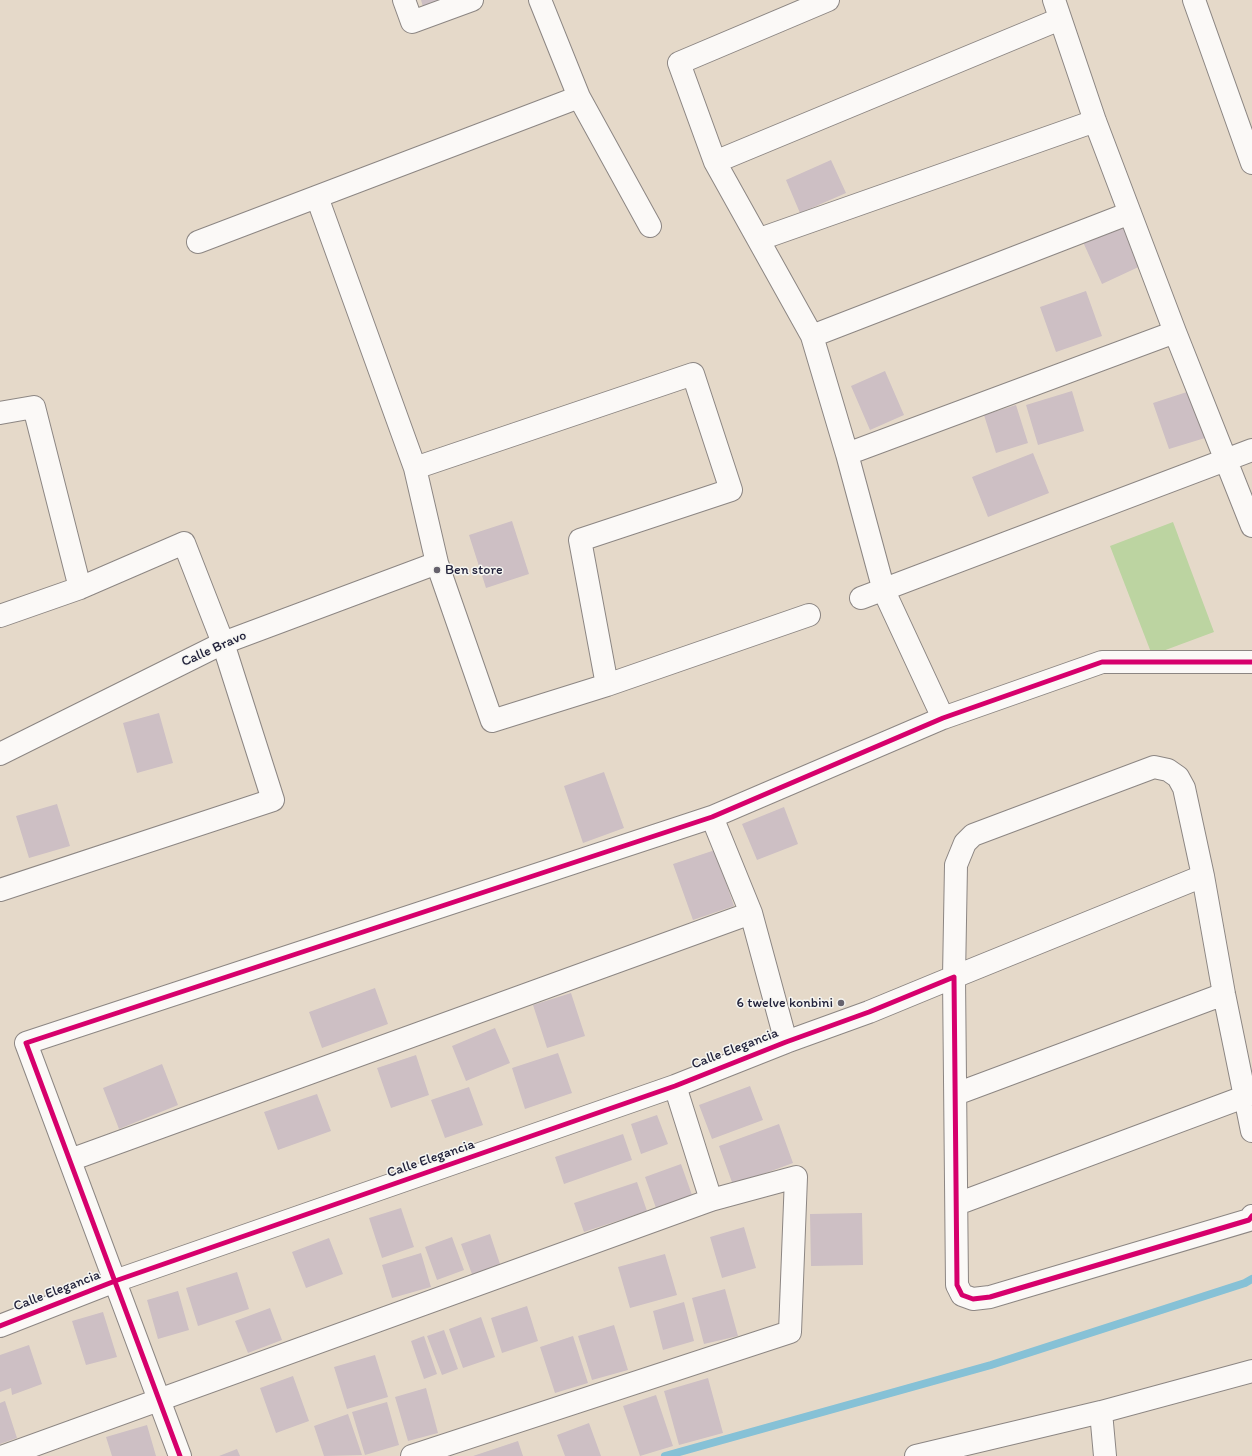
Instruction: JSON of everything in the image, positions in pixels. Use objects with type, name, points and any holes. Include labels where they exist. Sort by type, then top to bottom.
[{"type":"street","points":[[404,0],[412,22],[472,0]]},
{"type":"street","points":[[540,0],[579,97],[650,226]]},
{"type":"street","points":[[828,0],[680,62],[715,162],[760,239],[812,336],[847,454],[884,591],[943,718]]},
{"type":"street","points":[[1194,0],[1252,163]]},
{"type":"street","points":[[715,162],[1057,9],[1095,121],[1175,332],[1252,526]]},
{"type":"street","points":[[198,242],[579,97]]},
{"type":"street","points":[[760,239],[1095,121]]},
{"type":"street","points":[[317,197],[415,468],[437,564],[492,721],[607,685],[809,615]]},
{"type":"street","points":[[812,336],[1130,213]]},
{"type":"street","points":[[847,454],[1175,332]]},
{"type":"street","points":[[415,468],[693,374],[731,490],[580,540],[607,685]]},
{"type":"street","points":[[0,413],[34,407],[80,588]]},
{"type":"street","points":[[861,598],[884,591],[1252,450]]},
{"type":"street","points":[[0,616],[80,588],[184,542],[223,642],[273,800],[0,890]]},
{"type":"street","name":"Calle Bravo","points":[[0,754],[223,642],[437,564]]},
{"type":"street","points":[[180,1456],[26,1043],[712,817],[943,718],[1102,662],[1252,662]]},
{"type":"street","points":[[1252,1131],[1248,1096],[1224,994],[1203,876],[1184,788],[1178,777],[1168,770],[1154,767],[974,835],[964,842],[956,865],[954,978],[957,1285],[962,1295],[974,1299],[1005,1293],[1249,1220],[1252,1216]]},
{"type":"street","points":[[712,817],[752,913],[786,1042]]},
{"type":"street","name":"Calle Elegancia","points":[[0,1326],[115,1282],[675,1086],[786,1042],[869,1012],[1203,876]]},
{"type":"street","points":[[70,1160],[752,913]]},
{"type":"street","points":[[956,1094],[1224,994]]},
{"type":"street","points":[[675,1086],[711,1200]]},
{"type":"street","points":[[957,1204],[1248,1096]]},
{"type":"street","points":[[4,1456],[711,1200],[796,1177],[790,1332],[412,1456]]},
{"type":"street","points":[[916,1456],[1101,1412],[1252,1371]]},
{"type":"street","points":[[1101,1412],[1105,1456]]},
{"type":"green space","points":[[1173,522],[1214,632],[1152,655],[1110,546]]},
{"type":"building","points":[[421,0],[441,0],[423,7]]},
{"type":"building","points":[[831,160],[846,193],[800,213],[786,180]]},
{"type":"building","points":[[1126,223],[1145,264],[1102,284],[1083,242]]},
{"type":"building","points":[[1086,291],[1102,336],[1056,352],[1040,307]]},
{"type":"building","points":[[885,371],[904,415],[870,430],[851,386]]},
{"type":"building","points":[[1072,391],[1084,431],[1038,445],[1026,405]]},
{"type":"building","points":[[1190,391],[1205,438],[1169,449],[1153,403]]},
{"type":"building","points":[[1016,405],[1028,443],[996,453],[984,415]]},
{"type":"building","points":[[1033,453],[1049,493],[988,517],[972,477]]},
{"type":"building","points":[[512,521],[529,574],[486,588],[469,535]]},
{"type":"building","points":[[159,713],[173,763],[137,773],[123,723]]},
{"type":"building","points":[[604,772],[624,828],[583,843],[564,786]]},
{"type":"building","points":[[57,804],[70,846],[29,858],[16,816]]},
{"type":"building","points":[[784,807],[798,844],[757,860],[742,824]]},
{"type":"building","points":[[715,850],[734,906],[693,920],[673,864]]},
{"type":"building","points":[[375,988],[388,1024],[322,1048],[309,1012]]},
{"type":"building","points":[[571,993],[585,1036],[547,1048],[533,1005]]},
{"type":"building","points":[[495,1028],[510,1063],[466,1081],[452,1046]]},
{"type":"building","points":[[558,1053],[572,1093],[525,1109],[512,1068]]},
{"type":"building","points":[[416,1055],[429,1095],[391,1108],[377,1068]]},
{"type":"building","points":[[162,1064],[178,1105],[119,1129],[103,1088]]},
{"type":"building","points":[[750,1086],[763,1120],[712,1139],[699,1105]]},
{"type":"building","points":[[469,1087],[483,1125],[445,1138],[431,1100]]},
{"type":"building","points":[[317,1094],[331,1131],[278,1150],[264,1112]]},
{"type":"building","points":[[657,1115],[668,1144],[641,1154],[631,1124]]},
{"type":"building","points":[[779,1124],[793,1163],[733,1185],[719,1146]]},
{"type":"building","points":[[623,1134],[632,1160],[564,1184],[555,1157]]},
{"type":"building","points":[[681,1164],[692,1195],[656,1208],[645,1177]]},
{"type":"building","points":[[637,1182],[647,1211],[584,1232],[574,1203]]},
{"type":"building","points":[[401,1208],[414,1247],[382,1258],[369,1218]]},
{"type":"building","points":[[862,1213],[863,1265],[811,1266],[810,1214]]},
{"type":"building","points":[[744,1227],[756,1268],[722,1278],[710,1237]]},
{"type":"building","points":[[490,1234],[501,1267],[473,1277],[461,1244]]},
{"type":"building","points":[[452,1237],[464,1270],[437,1280],[425,1247]]},
{"type":"building","points":[[329,1238],[343,1274],[306,1288],[292,1252]]},
{"type":"building","points":[[421,1253],[431,1287],[392,1298],[382,1265]]},
{"type":"building","points":[[665,1254],[677,1295],[630,1308],[618,1267]]},
{"type":"building","points":[[237,1272],[249,1309],[198,1326],[186,1288]]},
{"type":"building","points":[[725,1289],[738,1336],[704,1344],[692,1298]]},
{"type":"building","points":[[178,1291],[189,1330],[158,1339],[147,1300]]},
{"type":"building","points":[[684,1302],[694,1341],[663,1350],[653,1311]]},
{"type":"building","points":[[527,1306],[538,1341],[502,1353],[491,1318]]},
{"type":"building","points":[[270,1308],[282,1340],[248,1353],[235,1321]]},
{"type":"building","points":[[103,1312],[117,1357],[86,1365],[72,1321]]},
{"type":"building","points":[[481,1317],[495,1357],[463,1368],[449,1329]]},
{"type":"building","points":[[614,1325],[628,1370],[592,1380],[578,1336]]},
{"type":"building","points":[[444,1330],[458,1369],[442,1375],[427,1336]]},
{"type":"building","points":[[424,1336],[437,1374],[424,1379],[411,1341]]},
{"type":"building","points":[[573,1336],[588,1383],[555,1393],[540,1347]]},
{"type":"building","points":[[29,1345],[42,1384],[12,1395],[11,1388],[0,1392],[0,1355]]},
{"type":"building","points":[[375,1355],[388,1397],[347,1409],[334,1367]]},
{"type":"building","points":[[293,1376],[309,1421],[276,1433],[260,1388]]},
{"type":"building","points":[[708,1378],[723,1433],[679,1445],[664,1391]]},
{"type":"building","points":[[426,1388],[438,1433],[408,1441],[395,1397]]},
{"type":"building","points":[[656,1395],[673,1446],[640,1456],[623,1406]]},
{"type":"building","points":[[5,1401],[17,1438],[0,1444],[0,1403]]},
{"type":"building","points":[[387,1402],[399,1445],[365,1455],[352,1412]]},
{"type":"building","points":[[348,1414],[362,1455],[324,1456],[314,1426]]},
{"type":"building","points":[[589,1423],[601,1456],[565,1456],[557,1435]]},
{"type":"building","points":[[147,1425],[156,1456],[112,1456],[106,1437]]},
{"type":"building","points":[[518,1441],[523,1456],[473,1456]]},
{"type":"building","points":[[237,1449],[240,1456],[219,1456]]},
{"type":"waterway","points":[[665,1456],[991,1365],[1245,1283],[1252,1279]]},
{"type":"cycle path","points":[[180,1456],[26,1043],[712,817],[943,718],[1102,662],[1252,662]]},
{"type":"cycle path","points":[[0,1326],[115,1281],[675,1086],[786,1042],[869,1012],[954,977],[957,1285],[962,1295],[973,1299],[990,1297],[1249,1220],[1252,1216]]},
{"type":"place","name":"Ben store","points":[[437,570]]},
{"type":"place","name":"6 twelve konbini","points":[[841,1003]]}]
